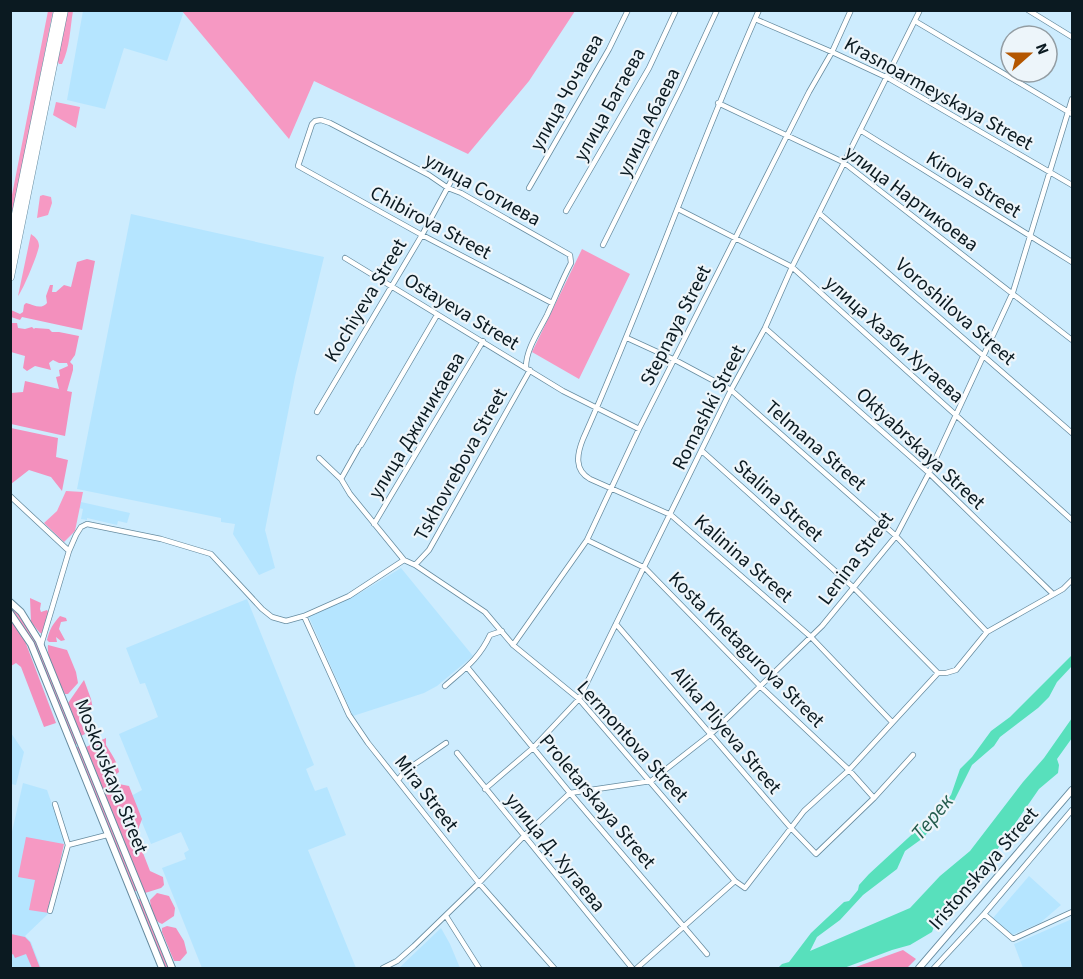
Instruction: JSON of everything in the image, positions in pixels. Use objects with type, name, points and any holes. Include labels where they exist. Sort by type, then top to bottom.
[{"type":"highway","points":[[10,243],[58,10]]},
{"type":"highway","points":[[10,277],[64,10]]},
{"type":"main road","name":"Moskovskaya Street","points":[[10,602],[28,622],[41,646],[172,969]]},
{"type":"main road","name":"Moskovskaya Street","points":[[10,613],[31,644],[162,969]]},
{"type":"main road","name":"Iristonskaya Street","points":[[919,969],[1072,790]]},
{"type":"street","name":"улица Чочаева","points":[[529,188],[609,48],[628,10]]},
{"type":"street","name":"улица Багаева","points":[[566,211],[648,68],[676,10]]},
{"type":"street","name":"улица Абаева","points":[[603,245],[717,10]]},
{"type":"street","points":[[611,488],[585,476],[580,470],[577,454],[627,338],[718,103],[759,10]]},
{"type":"street","name":"Stepnaya Street","points":[[513,645],[587,540],[639,429],[809,92],[832,52],[851,10]]},
{"type":"street","name":"Romashki Street","points":[[485,789],[533,748],[579,699],[731,390],[765,328],[843,162],[888,78],[920,10]]},
{"type":"street","points":[[1028,10],[1072,38]]},
{"type":"street","name":"Krasnoarmeyskaya Street","points":[[755,20],[888,78],[1072,185]]},
{"type":"street","points":[[915,21],[1070,113]]},
{"type":"street","name":"Lenina Street","points":[[570,793],[651,781],[711,734],[811,637],[896,536],[929,473],[1013,292],[1070,113],[1072,99]]},
{"type":"street","name":"улица Нартикоева","points":[[718,103],[843,162],[1072,340]]},
{"type":"street","name":"улица Сотиева","points":[[297,166],[312,124],[321,120],[429,175],[448,188],[461,193],[570,255],[571,263],[528,353],[528,369]]},
{"type":"street","name":"Kirova Street","points":[[860,130],[1072,262]]},
{"type":"street","name":"Chibirova Street","points":[[297,166],[552,303]]},
{"type":"street","name":"Kochiyeva Street","points":[[317,412],[422,235],[456,172]]},
{"type":"street","name":"улица Хазби Хугаева","points":[[678,209],[792,267],[1072,520]]},
{"type":"street","name":"Voroshilova Street","points":[[819,213],[1072,433]]},
{"type":"street","name":"Ostayeva Street","points":[[345,258],[563,391],[639,429]]},
{"type":"street","points":[[341,479],[437,315]]},
{"type":"street","name":"Oktyabrskaya Street","points":[[765,328],[929,473],[1052,593]]},
{"type":"street","name":"Telmana Street","points":[[627,338],[731,390],[896,536],[987,632]]},
{"type":"street","name":"улица Джиникаева","points":[[374,525],[483,341]]},
{"type":"street","name":"Tskhovrebova Street","points":[[413,564],[429,550],[528,369]]},
{"type":"street","name":"Stalina Street","points":[[702,451],[854,588],[938,673]]},
{"type":"street","points":[[41,646],[69,551],[81,527],[91,524],[161,539],[205,552],[216,558],[262,609],[282,620],[294,620],[349,596],[404,560],[374,525],[341,479],[319,458]]},
{"type":"street","name":"Kalinina Street","points":[[611,488],[671,515],[811,637],[892,722]]},
{"type":"street","points":[[10,496],[69,551]]},
{"type":"street","name":"Kosta Khetagurova Street","points":[[587,540],[645,568],[760,687],[849,770],[874,798]]},
{"type":"street","name":"Lermontova Street","points":[[404,560],[485,612],[513,645],[579,699],[735,881]]},
{"type":"street","points":[[637,969],[735,881],[745,888],[804,811],[849,770],[938,673],[946,674],[957,670],[987,632],[1052,593],[1063,589],[1072,580]]},
{"type":"street","name":"Mira Street","points":[[304,616],[349,715],[480,883],[554,969]]},
{"type":"street","name":"Alika Pliyeva Street","points":[[616,624],[791,828],[816,854],[874,798]]},
{"type":"street","points":[[445,686],[468,667],[484,649],[490,636],[502,632]]},
{"type":"street","name":"Proletarskaya Street","points":[[468,667],[570,793],[706,954]]},
{"type":"street","points":[[398,780],[405,771],[446,743]]},
{"type":"street","name":"улица Д. Хугаева","points":[[457,753],[632,969]]},
{"type":"street","points":[[874,798],[913,755]]},
{"type":"street","points":[[383,969],[406,954],[570,793]]},
{"type":"street","points":[[50,911],[68,845],[55,804]]},
{"type":"street","points":[[934,969],[1072,810]]},
{"type":"street","points":[[68,845],[107,835]]},
{"type":"street","points":[[984,914],[1013,939],[1072,912]]},
{"type":"street","points":[[446,915],[478,969]]},
{"type":"shaded area","points":[[48,11],[53,11],[11,222],[11,200]]},
{"type":"shaded area","points":[[67,11],[73,11],[69,38],[65,58],[62,64],[59,64],[57,60]]},
{"type":"shaded area","points":[[83,11],[184,11],[167,61],[124,48],[105,109],[67,100]]},
{"type":"shaded area","points":[[182,11],[575,11],[529,81],[468,154],[314,81],[289,139]]},
{"type":"shaded area","points":[[56,102],[80,107],[76,128],[53,115]]},
{"type":"shaded area","points":[[40,196],[51,197],[52,203],[48,215],[37,218]]},
{"type":"shaded area","points":[[131,214],[324,257],[295,377],[265,530],[275,568],[259,575],[233,534],[235,524],[221,522],[221,518],[77,489]]},
{"type":"shaded area","points":[[31,234],[38,240],[39,246],[18,296]]},
{"type":"shaded area","points":[[582,249],[630,274],[579,379],[532,352]]},
{"type":"shaded area","points":[[87,259],[95,261],[82,330],[22,317],[20,320],[11,317],[11,310],[20,314],[26,303],[37,306],[45,305],[50,285],[53,285],[52,292],[56,292],[64,285],[71,287],[77,262]]},
{"type":"shaded area","points":[[11,323],[17,323],[18,328],[49,329],[52,332],[79,336],[75,355],[70,362],[73,370],[67,391],[72,392],[65,436],[11,424],[11,393],[23,392],[25,381],[59,389],[56,377],[60,376],[59,370],[68,366],[67,363],[53,360],[49,363],[51,370],[35,366],[27,371],[23,368],[25,356],[11,352]]},
{"type":"shaded area","points":[[11,428],[58,438],[56,457],[68,460],[62,491],[51,477],[29,470],[11,484]]},
{"type":"shaded area","points":[[66,491],[83,492],[75,531],[64,542],[44,523],[57,511]]},
{"type":"shaded area","points":[[81,502],[130,513],[127,523],[118,521],[117,525],[87,518],[87,520],[81,519],[83,509],[79,508]]},
{"type":"shaded area","points":[[401,568],[473,656],[437,686],[424,693],[353,716],[308,615],[360,593]]},
{"type":"shaded area","points":[[30,598],[41,603],[41,612],[47,610],[49,613],[44,634],[40,633],[31,622]]},
{"type":"shaded area","points":[[247,599],[314,765],[306,769],[315,791],[327,787],[346,835],[308,850],[356,968],[202,968],[162,868],[186,859],[184,853],[189,850],[181,832],[151,844],[131,796],[142,790],[119,734],[158,717],[145,683],[140,684],[126,648]]},
{"type":"shaded area","points":[[10,604],[33,634],[51,670],[79,743],[73,746],[31,641],[11,611]]},
{"type":"shaded area","points":[[60,616],[66,618],[67,621],[61,622],[59,629],[65,640],[61,641],[56,637],[57,642],[49,642],[47,640],[51,629]]},
{"type":"shaded area","points":[[10,619],[25,641],[56,723],[44,727],[21,667],[16,663],[11,666]]},
{"type":"shaded area","points":[[48,645],[67,650],[76,672],[78,683],[68,694],[65,694],[54,670],[49,657]]},
{"type":"shaded area","points":[[84,680],[93,709],[79,717],[85,734],[81,736],[68,703]]},
{"type":"shaded area","points":[[11,733],[24,752],[16,785],[11,784]]},
{"type":"shaded area","points":[[106,738],[106,745],[119,772],[114,776],[119,784],[129,786],[142,819],[136,835],[150,871],[163,877],[164,885],[161,888],[145,893],[86,747]]},
{"type":"shaded area","points":[[80,746],[138,890],[133,892],[74,748]]},
{"type":"shaded area","points":[[23,783],[47,790],[64,839],[49,913],[25,936],[31,942],[41,968],[11,968],[11,836]]},
{"type":"shaded area","points":[[26,837],[64,844],[49,913],[29,910],[35,880],[18,877]]},
{"type":"shaded area","points":[[1029,876],[1061,905],[1040,923],[1012,935],[993,918]]},
{"type":"shaded area","points":[[157,893],[169,896],[175,908],[174,916],[162,924],[155,917],[150,903]]},
{"type":"shaded area","points":[[141,899],[169,968],[165,968],[136,900]]},
{"type":"shaded area","points":[[1072,919],[1072,968],[1023,968],[1014,944]]},
{"type":"shaded area","points":[[167,926],[176,928],[184,941],[187,953],[180,961],[174,961],[162,932],[162,928]]},
{"type":"shaded area","points":[[441,928],[460,968],[399,968]]},
{"type":"shaded area","points":[[11,934],[25,937],[30,942],[40,968],[32,968],[26,954],[15,958],[13,954],[11,955]]},
{"type":"shaded area","points":[[903,950],[916,959],[907,968],[853,968]]},
{"type":"water","name":"Терек","points":[[1072,655],[1072,666],[1057,682],[1049,697],[1000,737],[994,746],[972,765],[953,803],[923,838],[905,851],[897,869],[863,895],[840,920],[817,937],[810,951],[910,908],[940,876],[970,851],[1044,758],[1072,718],[1072,738],[1057,759],[1058,773],[1039,789],[981,873],[935,924],[932,932],[910,945],[844,968],[778,968],[789,962],[811,933],[844,902],[849,901],[869,874],[933,815],[951,795],[960,769],[991,731],[1010,717]]}]
